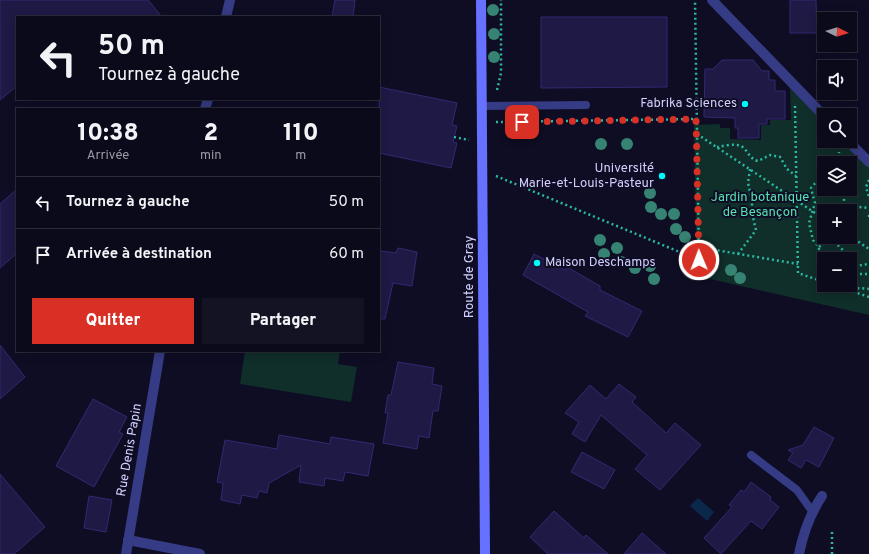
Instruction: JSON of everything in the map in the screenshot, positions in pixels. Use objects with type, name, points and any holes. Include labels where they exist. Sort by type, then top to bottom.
[{"type":"main road","name":"Route de Gray","points":[[481,0],[485,554]]},
{"type":"street","points":[[226,16],[230,0]]},
{"type":"street","points":[[712,0],[817,109]]},
{"type":"street","points":[[855,148],[869,162]]},
{"type":"street","name":"Rue Denis Papin","points":[[126,554],[160,352]]},
{"type":"street","points":[[799,554],[802,539],[812,511],[822,496]]},
{"type":"street","points":[[128,540],[200,554]]},
{"type":"lane","points":[[482,106],[586,105]]},
{"type":"lane","points":[[751,455],[797,490],[812,511]]},
{"type":"path","points":[[496,176],[699,260],[695,0]]},
{"type":"path","points":[[794,85],[798,273],[817,280]]},
{"type":"path","points":[[495,122],[696,119]]},
{"type":"path","points":[[697,134],[817,214]]},
{"type":"path","points":[[454,137],[471,140]]},
{"type":"path","points":[[716,147],[737,145],[745,149],[751,158],[758,161],[775,155],[783,160],[790,174],[796,176]]},
{"type":"path","points":[[738,254],[756,230],[748,184],[750,169]]},
{"type":"path","points":[[869,180],[866,187],[869,196]]},
{"type":"path","points":[[817,183],[811,188],[815,203],[810,223],[813,240],[819,247],[818,252]]},
{"type":"path","points":[[857,208],[869,208]]},
{"type":"path","points":[[857,241],[869,249]]},
{"type":"path","points":[[819,247],[826,243],[834,243],[842,248],[843,252]]},
{"type":"path","points":[[698,247],[798,264]]},
{"type":"path","points":[[857,267],[864,264],[869,265]]},
{"type":"path","points":[[857,274],[869,274]]},
{"type":"path","points":[[857,289],[869,289]]},
{"type":"path","points":[[856,292],[869,297]]},
{"type":"path","points":[[832,529],[832,554]]},
{"type":"green space","name":"Jardin botanique de Besançon","points":[[790,88],[817,114],[817,148],[851,148],[869,166],[869,315],[697,276],[694,125],[720,124],[720,128],[730,128],[730,139],[761,140],[761,125],[770,125],[770,120],[791,120]]},
{"type":"green space","points":[[245,352],[340,352],[338,364],[357,367],[351,402],[240,384]]},
{"type":"water","points":[[698,498],[714,512],[707,521],[690,506]]},
{"type":"building","points":[[0,0],[148,0],[161,16],[16,16],[16,87],[0,100]]},
{"type":"building","points":[[335,0],[355,0],[353,16],[332,16]]},
{"type":"building","points":[[790,0],[816,0],[817,33],[790,33]]},
{"type":"building","points":[[541,17],[667,17],[667,87],[541,88]]},
{"type":"building","name":"Fabrika Sciences","points":[[722,60],[753,60],[762,71],[769,71],[769,80],[775,80],[775,91],[785,91],[785,119],[767,119],[767,124],[759,124],[759,138],[738,138],[738,128],[735,128],[735,118],[704,117],[705,69],[713,69]]},
{"type":"building","points":[[380,87],[457,103],[452,125],[457,126],[453,142],[457,143],[451,168],[380,153]]},
{"type":"building","points":[[16,190],[16,254],[0,268],[0,204]]},
{"type":"building","points":[[398,248],[417,252],[412,286],[393,283],[385,319],[380,319],[381,251],[396,253]]},
{"type":"building","points":[[534,254],[565,270],[567,267],[600,286],[600,290],[642,311],[628,337],[585,316],[588,312],[523,275]]},
{"type":"building","points":[[0,345],[25,377],[0,399]]},
{"type":"building","points":[[398,362],[434,368],[432,384],[442,386],[438,411],[433,411],[429,438],[419,436],[417,449],[383,443],[388,413],[385,413],[388,395],[391,395]]},
{"type":"building","points":[[619,384],[636,397],[632,402],[666,433],[675,423],[701,445],[660,490],[635,469],[647,455],[601,415],[585,442],[572,434],[579,422],[565,413],[590,385],[606,399]]},
{"type":"building","points":[[93,399],[127,417],[119,432],[123,434],[94,487],[56,466]]},
{"type":"building","points":[[814,427],[834,438],[819,467],[806,460],[801,468],[788,460],[793,453],[788,450],[803,445]]},
{"type":"building","points":[[279,435],[330,444],[331,437],[374,444],[368,476],[345,472],[343,481],[325,478],[324,486],[299,482],[301,465],[269,483],[267,493],[259,491],[257,498],[242,495],[240,504],[221,500],[223,483],[217,482],[225,440],[277,449]]},
{"type":"building","points":[[582,452],[615,470],[604,489],[571,472]]},
{"type":"building","points":[[0,474],[45,527],[14,554],[0,554]]},
{"type":"building","points":[[751,482],[771,497],[770,500],[779,507],[762,529],[751,521],[721,554],[704,538],[732,507],[729,505],[741,490],[744,492]]},
{"type":"building","points":[[89,496],[112,500],[106,532],[84,528]]},
{"type":"building","points":[[554,511],[584,538],[586,535],[608,554],[548,554],[530,537]]},
{"type":"building","points":[[642,533],[666,554],[624,554]]},
{"type":"place","name":"Fabrika Sciences","points":[[745,104]]},
{"type":"place","name":"Université Marie-et-Louis-Pasteur","points":[[662,176]]},
{"type":"place","name":"Maison Deschamps","points":[[537,263]]},
{"type":"route","points":[[522,122],[696,119],[699,260]]}]
